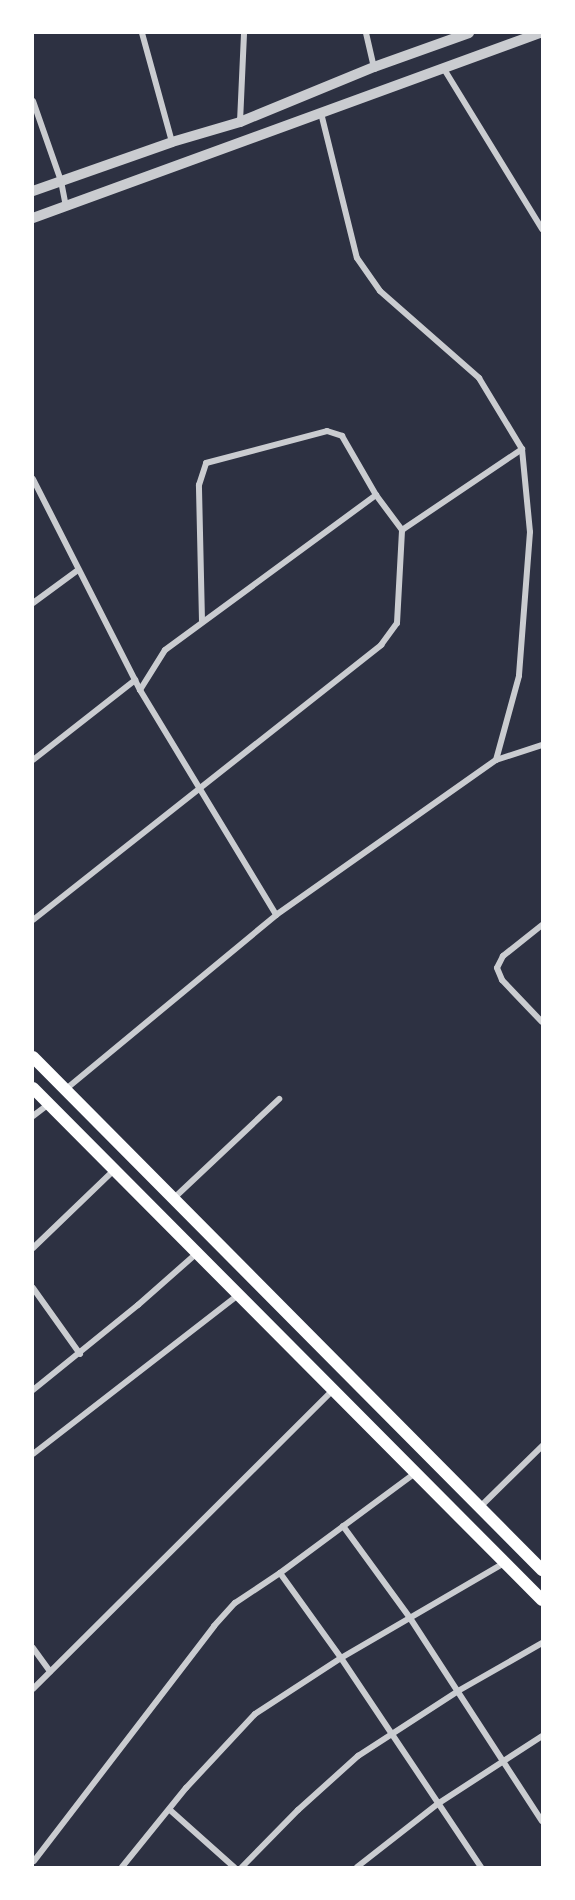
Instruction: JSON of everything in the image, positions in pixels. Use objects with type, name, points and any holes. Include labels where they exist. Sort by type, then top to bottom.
[{"type":"main road","points":[[33,1057],[542,1570]]},
{"type":"main road","points":[[33,1088],[542,1600]]},
{"type":"street","points":[[142,33],[172,142]]},
{"type":"street","points":[[240,122],[244,33]]},
{"type":"street","points":[[366,33],[374,67]]},
{"type":"street","points":[[33,191],[172,142],[240,122],[374,67],[469,33]]},
{"type":"street","points":[[33,218],[540,33]]},
{"type":"street","points":[[444,69],[542,229]]},
{"type":"street","points":[[33,101],[61,181],[66,206]]},
{"type":"street","points":[[321,113],[357,258],[380,291],[479,378],[522,449],[530,532],[519,676],[513,707],[496,760]]},
{"type":"street","points":[[33,920],[381,645],[397,623],[402,530],[376,495],[342,436],[327,431],[206,463],[199,485],[202,536],[200,572],[202,621]]},
{"type":"street","points":[[402,530],[522,449]]},
{"type":"street","points":[[33,478],[140,690],[276,915]]},
{"type":"street","points":[[140,690],[165,650],[376,495]]},
{"type":"street","points":[[33,603],[78,570]]},
{"type":"street","points":[[33,760],[135,680]]},
{"type":"street","points":[[66,1089],[276,915],[496,760],[542,745]]},
{"type":"street","points":[[542,925],[503,956],[497,968],[502,980],[542,1022]]},
{"type":"street","points":[[173,1198],[279,1099]]},
{"type":"street","points":[[33,1116],[49,1104]]},
{"type":"street","points":[[33,1248],[114,1170]]},
{"type":"street","points":[[33,1390],[80,1354],[197,1253]]},
{"type":"street","points":[[33,1287],[80,1354]]},
{"type":"street","points":[[33,1454],[238,1295]]},
{"type":"street","points":[[33,1689],[333,1390]]},
{"type":"street","points":[[479,1507],[542,1446]]},
{"type":"street","points":[[39,1867],[33,1861],[214,1626],[235,1603],[280,1573],[415,1473]]},
{"type":"street","points":[[343,1527],[410,1618],[542,1821]]},
{"type":"street","points":[[122,1867],[186,1788],[255,1714],[341,1658],[504,1563]]},
{"type":"street","points":[[280,1573],[341,1658],[481,1867]]},
{"type":"street","points":[[242,1867],[297,1810],[358,1756],[458,1691],[542,1643]]},
{"type":"street","points":[[33,1648],[50,1671]]},
{"type":"street","points":[[357,1867],[439,1803],[542,1736]]},
{"type":"street","points":[[170,1810],[234,1867]]}]
